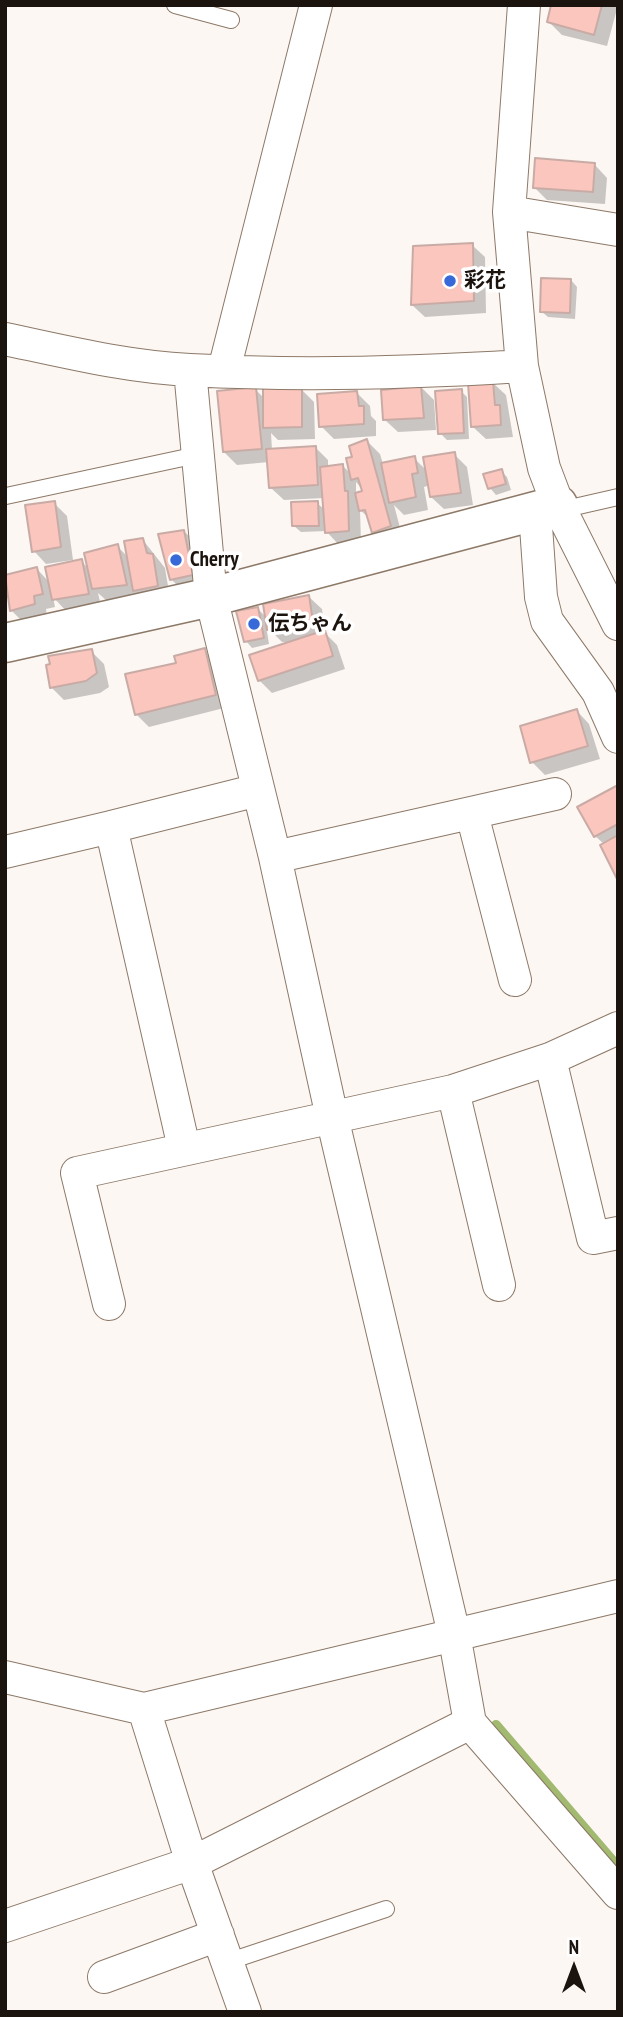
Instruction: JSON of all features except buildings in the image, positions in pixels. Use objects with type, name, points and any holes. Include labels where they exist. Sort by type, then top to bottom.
[{"type":"street","points":[[225,370],[316,5]]},
{"type":"street","points":[[524,5],[509,212],[522,366],[551,509],[618,623]]},
{"type":"street","points":[[509,212],[618,230]]},
{"type":"street","points":[[5,339],[109,361],[190,370],[432,373],[522,366]]},
{"type":"street","points":[[190,370],[211,597],[275,858],[332,1117],[454,1634],[470,1723],[618,1893]]},
{"type":"street","points":[[5,643],[211,597],[551,509]]},
{"type":"street","points":[[551,509],[541,597],[547,621],[598,692],[618,737]]},
{"type":"street","points":[[5,852],[258,790]]},
{"type":"street","points":[[275,858],[555,794]]},
{"type":"street","points":[[472,814],[515,981]]},
{"type":"street","points":[[111,828],[184,1148]]},
{"type":"street","points":[[108,1304],[77,1173],[453,1091],[550,1059],[618,1028]]},
{"type":"street","points":[[550,1059],[593,1238],[618,1233]]},
{"type":"street","points":[[453,1091],[499,1285]]},
{"type":"street","points":[[5,1677],[144,1709],[618,1596]]},
{"type":"street","points":[[144,1709],[192,1863],[245,2012]]},
{"type":"street","points":[[5,1926],[192,1863],[470,1723]]},
{"type":"street","points":[[104,1977],[222,1948]]},
{"type":"lane","points":[[175,5],[232,20]]},
{"type":"lane","points":[[6,496],[197,455]]},
{"type":"lane","points":[[551,509],[618,497]]},
{"type":"lane","points":[[222,1948],[386,1909]]},
{"type":"waterway","points":[[496,1725],[618,1867]]},
{"type":"place","name":"彩花","points":[[450,281]]},
{"type":"place","name":"Cherry","points":[[176,560]]},
{"type":"place","name":"伝ちゃん","points":[[254,624]]}]
